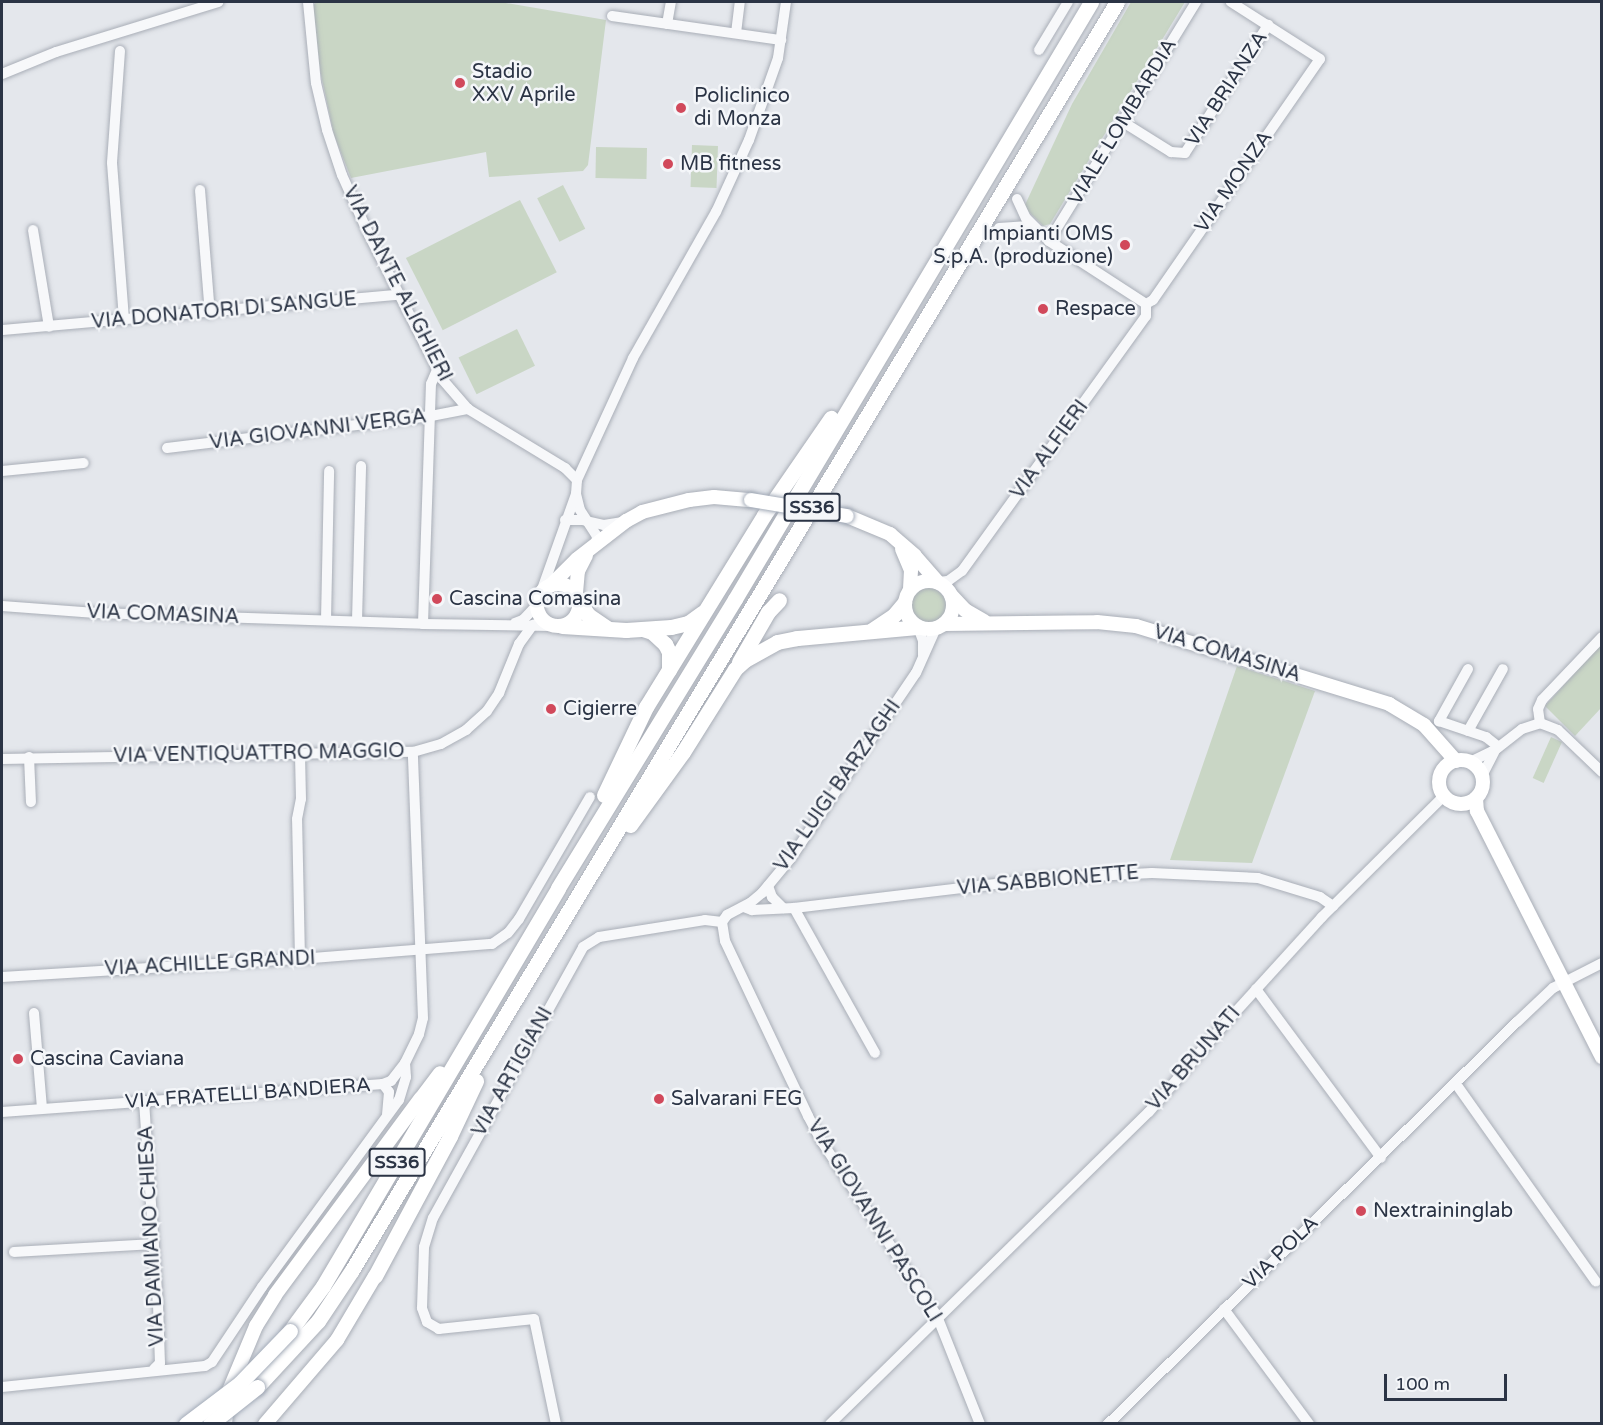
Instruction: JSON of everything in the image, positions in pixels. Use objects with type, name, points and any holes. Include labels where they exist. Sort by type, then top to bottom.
[{"type":"highway","name":"SS36","points":[[186,1424],[240,1383],[290,1331],[323,1286],[558,888],[735,599],[1090,2]]},
{"type":"highway","name":"SS36","points":[[210,1424],[257,1387],[303,1339],[329,1306],[1117,2]]},
{"type":"highway","points":[[558,888],[561,874],[614,776],[638,721],[794,472],[846,395],[871,369]]},
{"type":"highway","points":[[577,598],[597,624],[610,629]]},
{"type":"highway","points":[[593,871],[683,752],[768,612],[779,600]]},
{"type":"highway","points":[[866,633],[894,615],[904,603]]},
{"type":"highway","points":[[557,626],[610,629],[671,627],[688,623],[708,607]]},
{"type":"highway","points":[[735,669],[766,647],[815,635],[866,633],[918,627]]},
{"type":"highway","points":[[644,629],[652,632],[665,644],[669,652],[669,671]]},
{"type":"highway","name":"SS36","points":[[421,1098],[499,990]]},
{"type":"highway","name":"SS36","points":[[375,1276],[450,1136],[503,1026],[507,1013]]},
{"type":"main road","points":[[592,549],[578,571],[574,620],[557,626],[541,618],[542,595],[592,549],[626,521],[659,506],[714,497],[751,500],[847,516],[890,534],[915,556],[965,610],[985,622]]},
{"type":"main road","points":[[890,534],[909,559],[910,588],[904,603],[907,617],[918,627],[940,626],[952,611],[951,595]]},
{"type":"main road","points":[[910,588],[923,581],[938,582]]},
{"type":"main road","points":[[542,595],[564,585],[577,598]]},
{"type":"main road","name":"VIA COMASINA","points":[[940,626],[985,622],[1097,622],[1136,626],[1389,704],[1424,725],[1456,760],[1482,776]]},
{"type":"main road","points":[[1456,760],[1444,769],[1440,782],[1444,796],[1450,801],[1472,804]]},
{"type":"main road","points":[[1472,804],[1482,788],[1482,776]]},
{"type":"main road","points":[[1472,804],[1602,1057]]},
{"type":"main road","name":"SS36","points":[[225,1424],[228,1393],[260,1318],[337,1208],[421,1098]]},
{"type":"main road","name":"SS36","points":[[265,1424],[337,1340],[375,1276]]},
{"type":"street","points":[[2,74],[56,52],[219,2]]},
{"type":"street","name":"VIA DANTE ALIGHIERI","points":[[308,2],[316,83],[327,130],[343,178],[398,295],[438,370],[449,389],[468,409],[565,468],[577,480]]},
{"type":"street","points":[[667,24],[671,2]]},
{"type":"street","points":[[736,33],[740,2]]},
{"type":"street","points":[[592,549],[597,536],[580,510],[576,494],[577,480],[633,358],[730,182],[764,103],[781,40],[786,2]]},
{"type":"street","points":[[1039,50],[1068,2]]},
{"type":"street","name":"VIALE LOMBARDIA","points":[[1045,238],[1123,122],[1196,2]]},
{"type":"street","points":[[1231,2],[1268,25]]},
{"type":"street","points":[[612,16],[781,40]]},
{"type":"street","name":"VIA BRIANZA","points":[[1123,122],[1171,152],[1185,153],[1268,25]]},
{"type":"street","name":"VIA MONZA","points":[[1146,304],[1153,300],[1320,59],[1268,25]]},
{"type":"street","points":[[120,51],[112,163],[124,320]]},
{"type":"street","points":[[200,190],[210,314]]},
{"type":"street","points":[[1017,199],[1026,218],[1045,238]]},
{"type":"street","points":[[999,228],[1025,226],[1146,304]]},
{"type":"street","points":[[33,230],[49,327]]},
{"type":"street","name":"VIA DONATORI DI SANGUE","points":[[2,330],[210,314],[398,295]]},
{"type":"street","name":"VIA ALFIERI","points":[[938,582],[948,580],[962,571],[1146,316],[1146,304]]},
{"type":"street","points":[[423,624],[431,384],[438,370]]},
{"type":"street","name":"VIA GIOVANNI VERGA","points":[[167,448],[431,416],[468,409]]},
{"type":"street","points":[[2,471],[84,463]]},
{"type":"street","points":[[357,621],[361,466]]},
{"type":"street","points":[[326,620],[329,471]]},
{"type":"street","points":[[509,625],[523,620],[542,595],[565,520],[576,494]]},
{"type":"street","points":[[565,520],[604,525],[626,521]]},
{"type":"street","name":"VIA COMASINA","points":[[2,606],[96,614],[557,626]]},
{"type":"street","name":"VIA VENTIQUATTRO MAGGIO","points":[[2,759],[413,752],[441,744],[466,730],[487,711],[499,693],[519,644],[533,625]]},
{"type":"street","name":"VIA LUIGI BARZAGHI","points":[[744,907],[768,886],[874,737],[940,626]]},
{"type":"street","points":[[918,627],[923,641],[923,658]]},
{"type":"street","points":[[1540,723],[1538,709],[1542,700],[1602,637]]},
{"type":"street","points":[[1468,669],[1439,721],[1486,737],[1497,749]]},
{"type":"street","points":[[1468,731],[1503,669]]},
{"type":"street","points":[[1482,776],[1497,749],[1522,729],[1540,723],[1558,730],[1602,772]]},
{"type":"street","points":[[1456,760],[1497,749]]},
{"type":"street","name":"VIA FRATELLI BANDIERA","points":[[2,1112],[382,1084],[391,1081],[405,1063],[419,1034],[423,1018],[418,950],[413,752]]},
{"type":"street","points":[[300,754],[301,799],[297,819],[300,959]]},
{"type":"street","points":[[29,757],[31,802]]},
{"type":"street","name":"VIA BRUNATI","points":[[830,1424],[937,1316],[1149,1112],[1256,989],[1333,906],[1444,796]]},
{"type":"street","name":"VIA ACHILLE GRANDI","points":[[2,977],[483,946],[501,940],[508,933],[549,869],[590,797]]},
{"type":"street","name":"VIA SABBIONETTE","points":[[744,907],[752,910],[788,908],[1037,879],[1152,873],[1257,878],[1320,897],[1333,906]]},
{"type":"street","points":[[768,886],[772,897],[788,908],[875,1053]]},
{"type":"street","points":[[722,922],[727,915],[744,907]]},
{"type":"street","name":"VIA ARTIGIANI","points":[[556,1424],[534,1319],[439,1329],[427,1322],[422,1308],[424,1247],[433,1218],[584,947],[599,937],[705,920],[722,922]]},
{"type":"street","name":"VIA GIOVANNI PASCOLI","points":[[722,922],[725,940],[822,1142],[937,1316],[980,1424]]},
{"type":"street","name":"VIA POLA","points":[[1108,1424],[1553,988],[1602,963]]},
{"type":"street","points":[[1256,989],[1381,1158]]},
{"type":"street","points":[[34,1013],[42,1108]]},
{"type":"street","points":[[2,1387],[153,1369],[205,1366],[212,1362],[262,1287],[385,1120],[404,1088],[405,1063]]},
{"type":"street","points":[[382,1084],[389,1092],[385,1120]]},
{"type":"street","points":[[1456,1084],[1596,1282]]},
{"type":"street","name":"VIA DAMIANO CHIESA","points":[[144,1101],[160,1363],[153,1369]]},
{"type":"street","points":[[14,1252],[154,1244]]},
{"type":"street","points":[[1224,1309],[1309,1424]]},
{"type":"green space","name":"Stadio XXV Aprile","points":[[317,2],[500,2],[606,20],[588,165],[583,171],[489,177],[486,152],[351,178],[334,135],[320,70],[313,5]]},
{"type":"green space","points":[[1131,2],[1185,2],[1050,224],[1043,226],[1024,207],[1072,104]]},
{"type":"green space","points":[[692,145],[718,146],[717,188],[691,187]]},
{"type":"green space","points":[[596,147],[647,148],[646,179],[595,178]]},
{"type":"green space","points":[[563,185],[585,229],[559,242],[537,198]]},
{"type":"green space","points":[[520,200],[557,272],[443,330],[406,258]]},
{"type":"green space","points":[[517,329],[535,366],[477,394],[459,357]]},
{"type":"green space","points":[[928,588],[941,593],[946,606],[941,619],[928,624],[915,619],[910,606],[915,593]]},
{"type":"green space","points":[[1601,644],[1601,708],[1575,736],[1545,706]]},
{"type":"green space","points":[[1237,666],[1315,691],[1252,863],[1170,860]]},
{"type":"green space","points":[[1551,737],[1562,742],[1544,783],[1533,778]]},
{"type":"place","name":"Stadio XXV Aprile","points":[[460,83]]},
{"type":"place","name":"Policlinico di Monza","points":[[681,108]]},
{"type":"place","name":"MB fitness","points":[[668,164]]},
{"type":"place","name":"Impianti OMS S.p.A. (produzione)","points":[[1125,245]]},
{"type":"place","name":"Respace","points":[[1043,309]]},
{"type":"place","name":"Cascina Comasina","points":[[437,599]]},
{"type":"place","name":"Cigierre","points":[[551,709]]},
{"type":"place","name":"Cascina Caviana","points":[[18,1059]]},
{"type":"place","name":"Salvarani FEG","points":[[659,1099]]},
{"type":"place","name":"Nextraininglab","points":[[1361,1211]]}]
